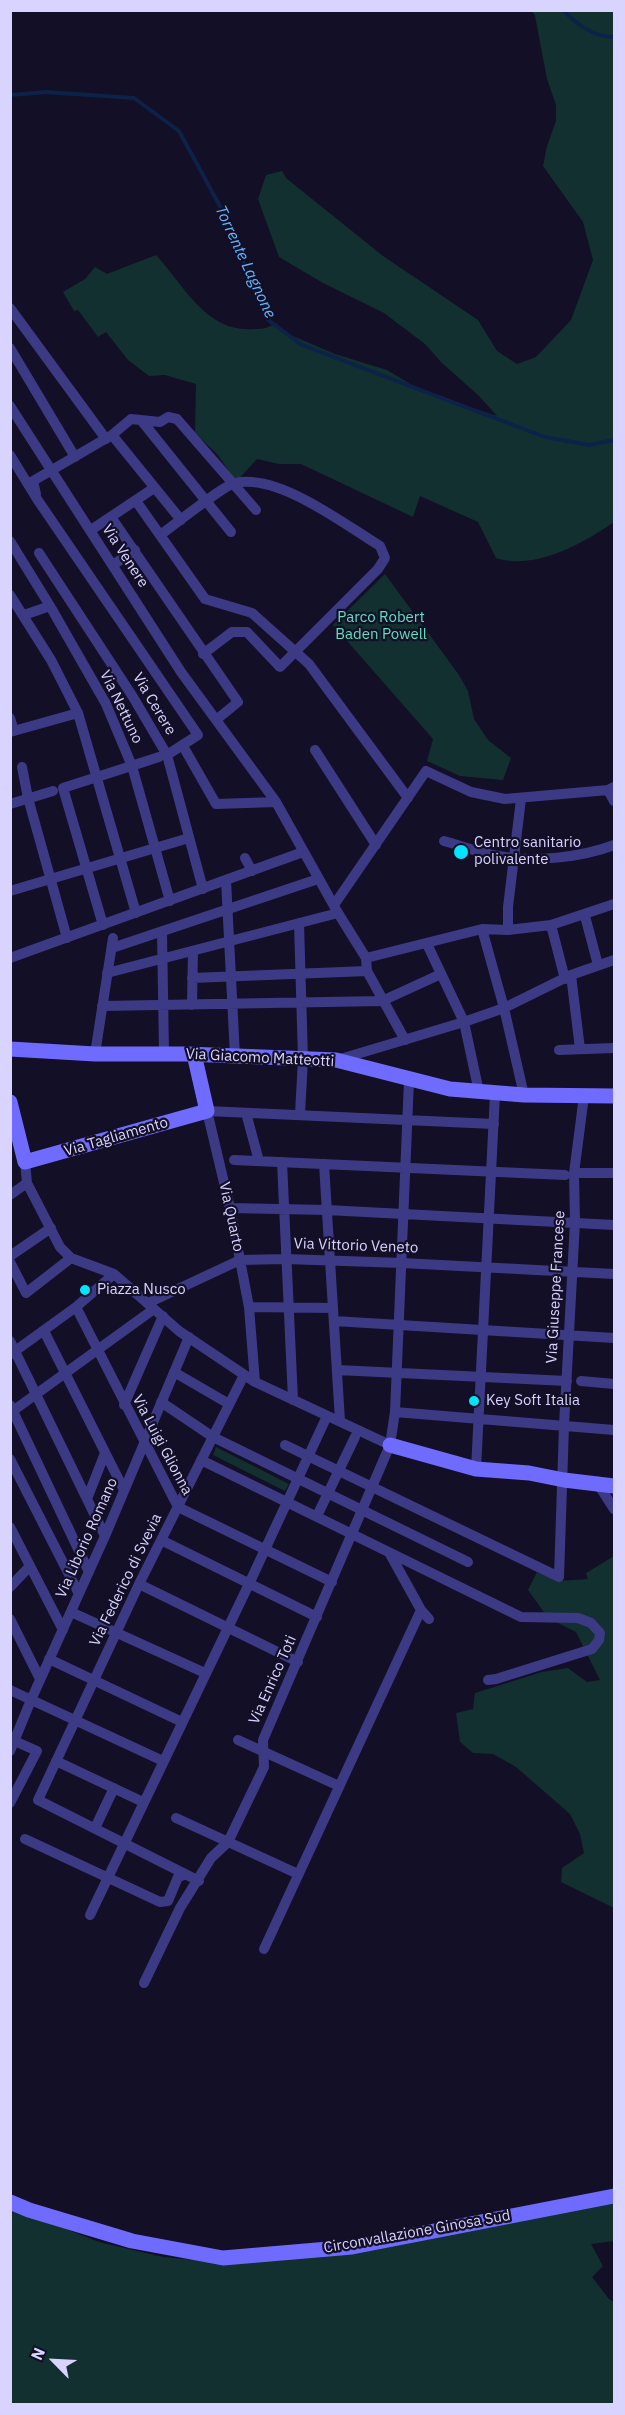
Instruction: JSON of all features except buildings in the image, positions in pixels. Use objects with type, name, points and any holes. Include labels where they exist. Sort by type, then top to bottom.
[{"type":"street","points":[[10,308],[109,437],[181,520]]},
{"type":"street","points":[[10,348],[75,458]]},
{"type":"street","name":"Via Venere","points":[[10,406],[181,672],[276,802],[318,879],[366,958]]},
{"type":"street","points":[[37,499],[33,482],[109,437],[131,419],[160,422],[168,417],[177,419],[256,510]]},
{"type":"street","points":[[141,420],[231,532]]},
{"type":"street","points":[[10,455],[37,499],[198,735],[163,756],[10,804]]},
{"type":"street","points":[[159,535],[234,483],[266,484],[295,494],[380,546],[385,558],[378,570],[280,667],[247,632],[232,632],[203,654]]},
{"type":"street","points":[[90,530],[154,488]]},
{"type":"street","points":[[136,501],[205,599],[252,613],[309,664],[408,798]]},
{"type":"street","points":[[111,517],[238,702],[216,720]]},
{"type":"street","name":"Via Nettuno","points":[[10,541],[106,704],[132,766],[170,900]]},
{"type":"street","points":[[113,565],[135,550]]},
{"type":"street","name":"Via Cerere","points":[[39,553],[127,687],[163,756],[203,889]]},
{"type":"street","points":[[11,597],[51,660],[78,712],[136,913]]},
{"type":"street","points":[[24,615],[50,606]]},
{"type":"street","points":[[10,718],[12,732],[78,712]]},
{"type":"street","points":[[183,746],[216,804],[276,802]]},
{"type":"street","points":[[315,750],[376,845]]},
{"type":"street","points":[[22,767],[28,798],[67,938]]},
{"type":"street","points":[[107,973],[299,924],[336,909],[426,771],[471,792],[521,799],[611,789],[615,801]]},
{"type":"street","points":[[58,789],[88,868],[103,925]]},
{"type":"street","points":[[508,930],[508,907],[521,799]]},
{"type":"street","points":[[10,891],[189,838]]},
{"type":"street","points":[[444,842],[500,857],[514,858],[593,853],[615,845]]},
{"type":"street","points":[[10,958],[303,852]]},
{"type":"street","points":[[245,858],[252,871]]},
{"type":"street","points":[[95,1054],[112,943],[162,931],[318,879]]},
{"type":"street","points":[[226,880],[235,1056]]},
{"type":"street","points":[[405,1040],[367,971],[366,958],[482,929],[508,930],[551,925],[585,916],[615,904]]},
{"type":"street","points":[[585,916],[598,965]]},
{"type":"street","points":[[299,924],[303,1003],[300,1114]]},
{"type":"street","points":[[551,925],[568,977],[580,1049]]},
{"type":"street","points":[[482,929],[504,1008],[524,1095]]},
{"type":"street","points":[[162,931],[164,1054]]},
{"type":"street","points":[[427,944],[464,1022],[487,1093],[494,1124],[482,1330],[477,1469]]},
{"type":"street","points":[[192,1005],[193,951]]},
{"type":"street","points":[[336,1060],[504,1008],[568,977],[615,960]]},
{"type":"street","points":[[192,978],[367,971]]},
{"type":"street","points":[[102,1006],[382,1001],[441,974]]},
{"type":"street","points":[[559,1050],[615,1048]]},
{"type":"street","name":"Via Giacomo Matteotti","points":[[10,1049],[95,1054],[194,1054],[336,1060],[450,1089],[524,1095],[615,1096]]},
{"type":"street","name":"Via Quarto","points":[[194,1054],[230,1208],[249,1307],[255,1382]]},
{"type":"street","name":"Via Enrico Toti","points":[[144,1983],[180,1908],[199,1881],[211,1858],[228,1842],[264,1767],[263,1740],[390,1444],[394,1412],[402,1263],[409,1080]]},
{"type":"street","name":"Via Giuseppe Francese","points":[[372,1487],[559,1578],[564,1426],[575,1222],[570,1174],[584,1096]]},
{"type":"street","points":[[10,1102],[15,1144],[25,1162],[27,1183],[60,1247],[71,1258],[114,1274],[189,1337],[255,1382],[390,1444],[477,1469],[529,1473],[564,1480],[615,1485]]},
{"type":"street","points":[[207,1112],[300,1114],[494,1124]]},
{"type":"street","name":"Via Tagliamento","points":[[25,1162],[207,1112]]},
{"type":"street","points":[[246,1113],[259,1161]]},
{"type":"street","points":[[234,1160],[490,1172],[615,1173]]},
{"type":"street","points":[[282,1162],[293,1400]]},
{"type":"street","points":[[324,1164],[340,1421]]},
{"type":"street","points":[[10,1195],[27,1183]]},
{"type":"street","points":[[230,1208],[327,1210],[615,1225]]},
{"type":"street","points":[[10,1257],[51,1228]]},
{"type":"street","points":[[10,1262],[26,1293],[71,1258]]},
{"type":"street","name":"Via Vittorio Veneto","points":[[11,1410],[36,1395],[155,1309],[240,1260],[286,1259],[402,1263],[615,1274]]},
{"type":"street","points":[[105,1536],[12,1349],[44,1331],[114,1274]]},
{"type":"street","name":"Via Luigi Glionna","points":[[76,1307],[178,1507],[332,1581]]},
{"type":"street","points":[[249,1307],[333,1308]]},
{"type":"street","points":[[124,1405],[155,1309]]},
{"type":"street","points":[[334,1321],[615,1338]]},
{"type":"street","points":[[44,1331],[124,1490]]},
{"type":"street","name":"Via Liborio Romano","points":[[12,1743],[105,1536],[189,1337]]},
{"type":"street","points":[[337,1370],[567,1381]]},
{"type":"street","points":[[174,1372],[229,1404]]},
{"type":"street","name":"Via Federico di Svevia","points":[[96,1828],[38,1800],[161,1540],[244,1375]]},
{"type":"street","points":[[581,1381],[615,1384]]},
{"type":"street","points":[[161,1402],[213,1437],[468,1562]]},
{"type":"street","points":[[11,1410],[89,1572]]},
{"type":"street","points":[[394,1412],[615,1430]]},
{"type":"street","points":[[90,1915],[327,1416]]},
{"type":"street","points":[[317,1516],[355,1437]]},
{"type":"street","points":[[285,1445],[372,1487]]},
{"type":"street","points":[[87,1499],[105,1453]]},
{"type":"street","points":[[10,1459],[79,1594]]},
{"type":"street","points":[[201,1460],[521,1617],[578,1618],[591,1623],[600,1633],[599,1640],[592,1649],[488,1680]]},
{"type":"street","points":[[598,1484],[615,1509]]},
{"type":"street","points":[[10,1527],[63,1630]]},
{"type":"street","points":[[161,1540],[317,1617]]},
{"type":"street","points":[[390,1553],[421,1610],[429,1619]]},
{"type":"street","points":[[10,1587],[30,1566]]},
{"type":"street","points":[[140,1584],[298,1662]]},
{"type":"street","points":[[264,1949],[421,1610]]},
{"type":"street","points":[[71,1612],[205,1673]]},
{"type":"street","points":[[10,1620],[40,1679]]},
{"type":"street","points":[[49,1659],[182,1722]]},
{"type":"street","points":[[10,1690],[163,1761]]},
{"type":"street","points":[[238,1740],[339,1786]]},
{"type":"street","points":[[10,1803],[37,1751],[12,1743]]},
{"type":"street","points":[[56,1761],[143,1802]]},
{"type":"street","points":[[114,1788],[96,1828],[199,1881]]},
{"type":"street","points":[[176,1818],[298,1874]]},
{"type":"street","points":[[25,1839],[160,1902],[168,1901],[178,1877],[184,1875]]},
{"type":"street","name":"Circonvallazione Ginosa Sud","points":[[10,2202],[29,2210],[132,2241],[223,2258],[352,2247],[615,2196]]},
{"type":"green space","points":[[532,11],[614,11],[614,522],[558,553],[526,561],[511,561],[496,558],[478,522],[420,496],[413,517],[301,464],[279,464],[257,459],[236,482],[218,455],[195,433],[196,384],[165,375],[149,376],[128,360],[106,332],[98,337],[78,310],[74,311],[63,292],[85,279],[95,267],[107,274],[156,255],[198,305],[222,323],[237,328],[254,329],[265,328],[276,323],[286,333],[335,354],[387,370],[422,391],[497,416],[425,344],[384,313],[323,283],[279,257],[258,199],[266,175],[282,171],[286,178],[383,256],[478,320],[497,351],[517,364],[536,357],[571,320],[593,260],[583,222],[543,166],[556,121],[556,105],[547,79],[535,16]]},
{"type":"green space","name":"Parco Robert Baden Powell","points":[[385,574],[459,675],[468,691],[474,719],[488,740],[511,758],[503,780],[460,776],[427,761],[433,739],[333,625]]},
{"type":"green space","points":[[216,1447],[289,1484],[285,1491],[213,1455]]},
{"type":"green space","points":[[614,1556],[614,1908],[561,1882],[562,1868],[584,1853],[580,1834],[570,1814],[516,1767],[493,1754],[473,1753],[460,1742],[456,1713],[473,1709],[475,1693],[542,1672],[568,1668],[587,1682],[600,1680],[576,1632],[548,1618],[528,1590],[537,1572],[557,1581],[588,1579],[586,1573]]},
{"type":"green space","points":[[614,2200],[614,2241],[591,2244],[603,2266],[592,2277],[614,2302],[614,2404],[11,2404],[10,2207],[99,2242],[163,2257],[238,2264]]},
{"type":"waterway","points":[[563,10],[586,29],[599,35],[614,37]]},
{"type":"waterway","name":"Torrente Lagnone","points":[[10,95],[46,92],[134,98],[179,131],[221,208],[268,320],[302,345],[545,437],[589,445],[614,440]]},
{"type":"place","name":"Centro sanitario polivalente","points":[[461,852]]},
{"type":"place","name":"Piazza Nusco","points":[[85,1290]]},
{"type":"place","name":"Key Soft Italia","points":[[474,1401]]}]
